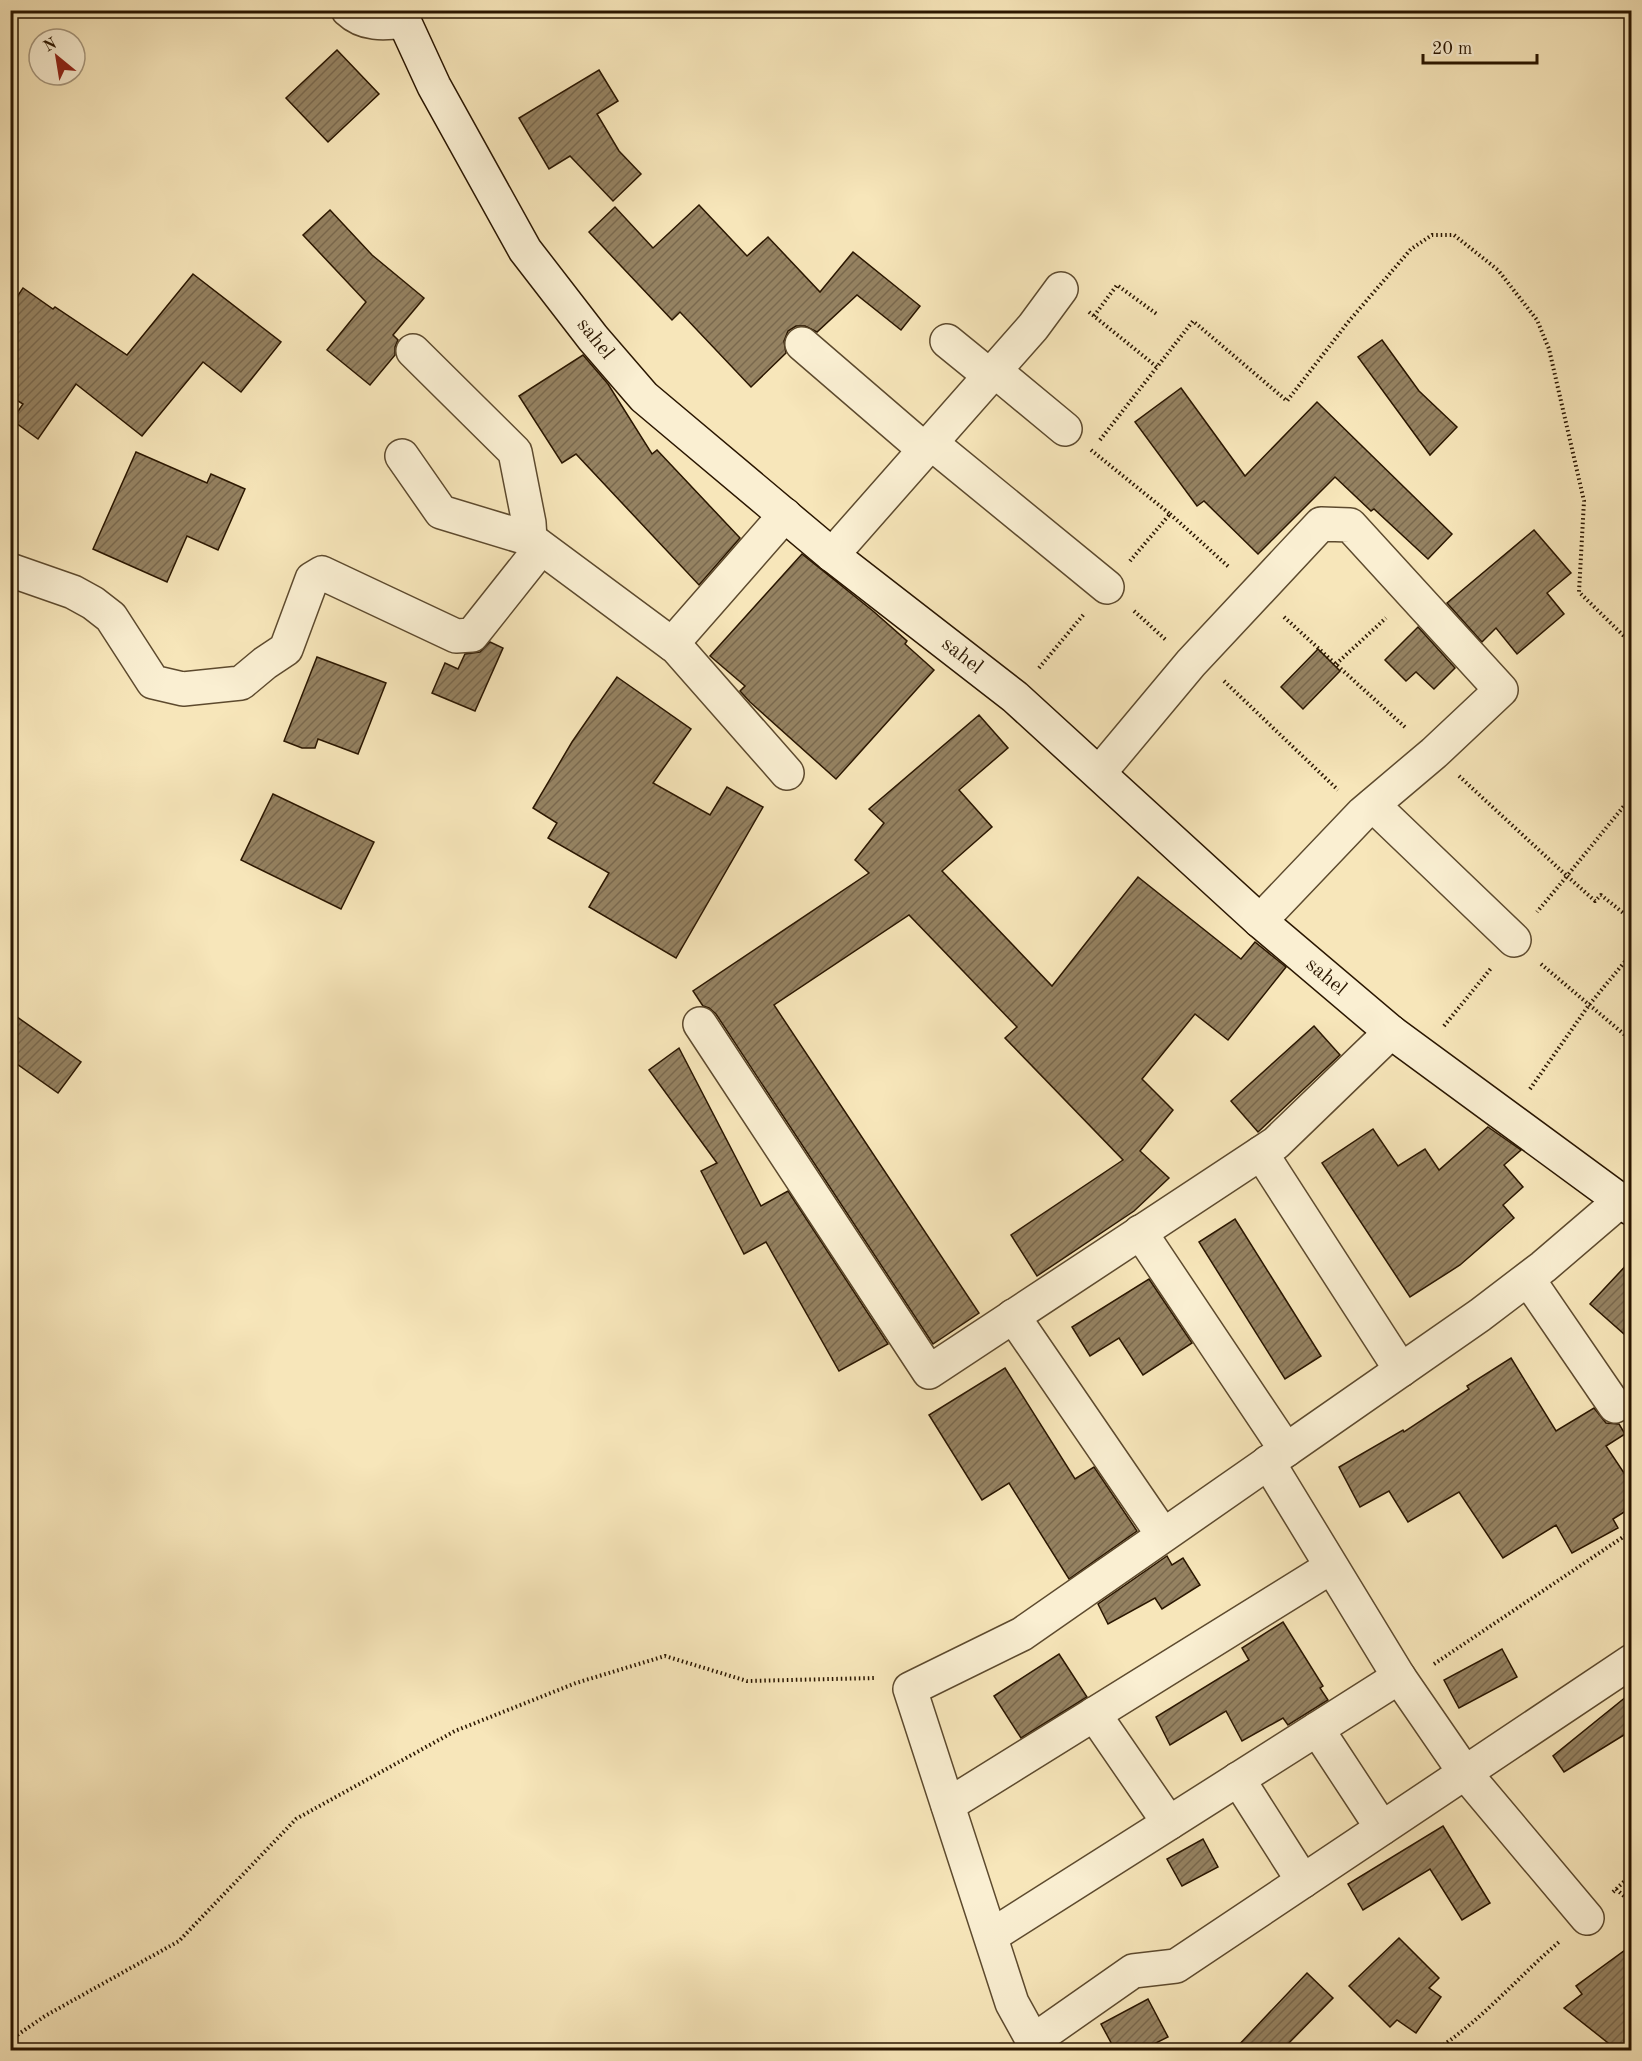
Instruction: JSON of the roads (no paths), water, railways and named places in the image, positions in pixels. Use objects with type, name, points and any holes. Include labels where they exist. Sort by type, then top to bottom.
[{"type":"street","points":[[348,10],[354,15],[380,24],[401,16]]},
{"type":"street","name":"sahel","points":[[401,16],[434,86],[525,250],[593,338],[644,397],[832,555],[1015,697],[1260,921],[1391,1032],[1626,1205]]},
{"type":"street","points":[[832,555],[1033,327],[1061,289]]},
{"type":"street","points":[[947,341],[993,373],[1065,429]]},
{"type":"street","points":[[802,344],[1107,587]]},
{"type":"street","points":[[413,351],[515,452],[529,523],[536,543]]},
{"type":"street","points":[[402,456],[441,512],[536,543],[672,644],[787,773]]},
{"type":"street","points":[[672,644],[785,515]]},
{"type":"street","points":[[1099,773],[1194,659],[1321,524],[1350,525],[1501,690],[1434,753],[1368,809],[1260,921]]},
{"type":"street","points":[[10,570],[73,592],[93,603],[111,617],[153,682],[183,689],[241,683],[286,649],[312,579],[322,573],[456,636],[472,635],[536,543]]},
{"type":"street","points":[[1368,809],[1514,940]]},
{"type":"street","points":[[700,1024],[928,1372],[1276,1143],[1391,1032]]},
{"type":"street","points":[[1261,1153],[1401,1370]]},
{"type":"street","points":[[1626,1205],[1401,1370],[1022,1634],[910,1689],[1012,2003],[1037,2046],[1133,1971],[1176,1966],[1632,1661]]},
{"type":"street","points":[[1140,1232],[1277,1456],[1331,1567],[1401,1681],[1465,1773],[1587,1918]]},
{"type":"street","points":[[1528,1279],[1615,1406]]},
{"type":"street","points":[[1013,1316],[1163,1535]]},
{"type":"street","points":[[948,1805],[1331,1567]]},
{"type":"street","points":[[991,1936],[1317,1729],[1401,1681]]},
{"type":"street","points":[[1094,1714],[1169,1823]]},
{"type":"street","points":[[1317,1729],[1382,1828]]},
{"type":"street","points":[[1238,1779],[1303,1881]]}]
